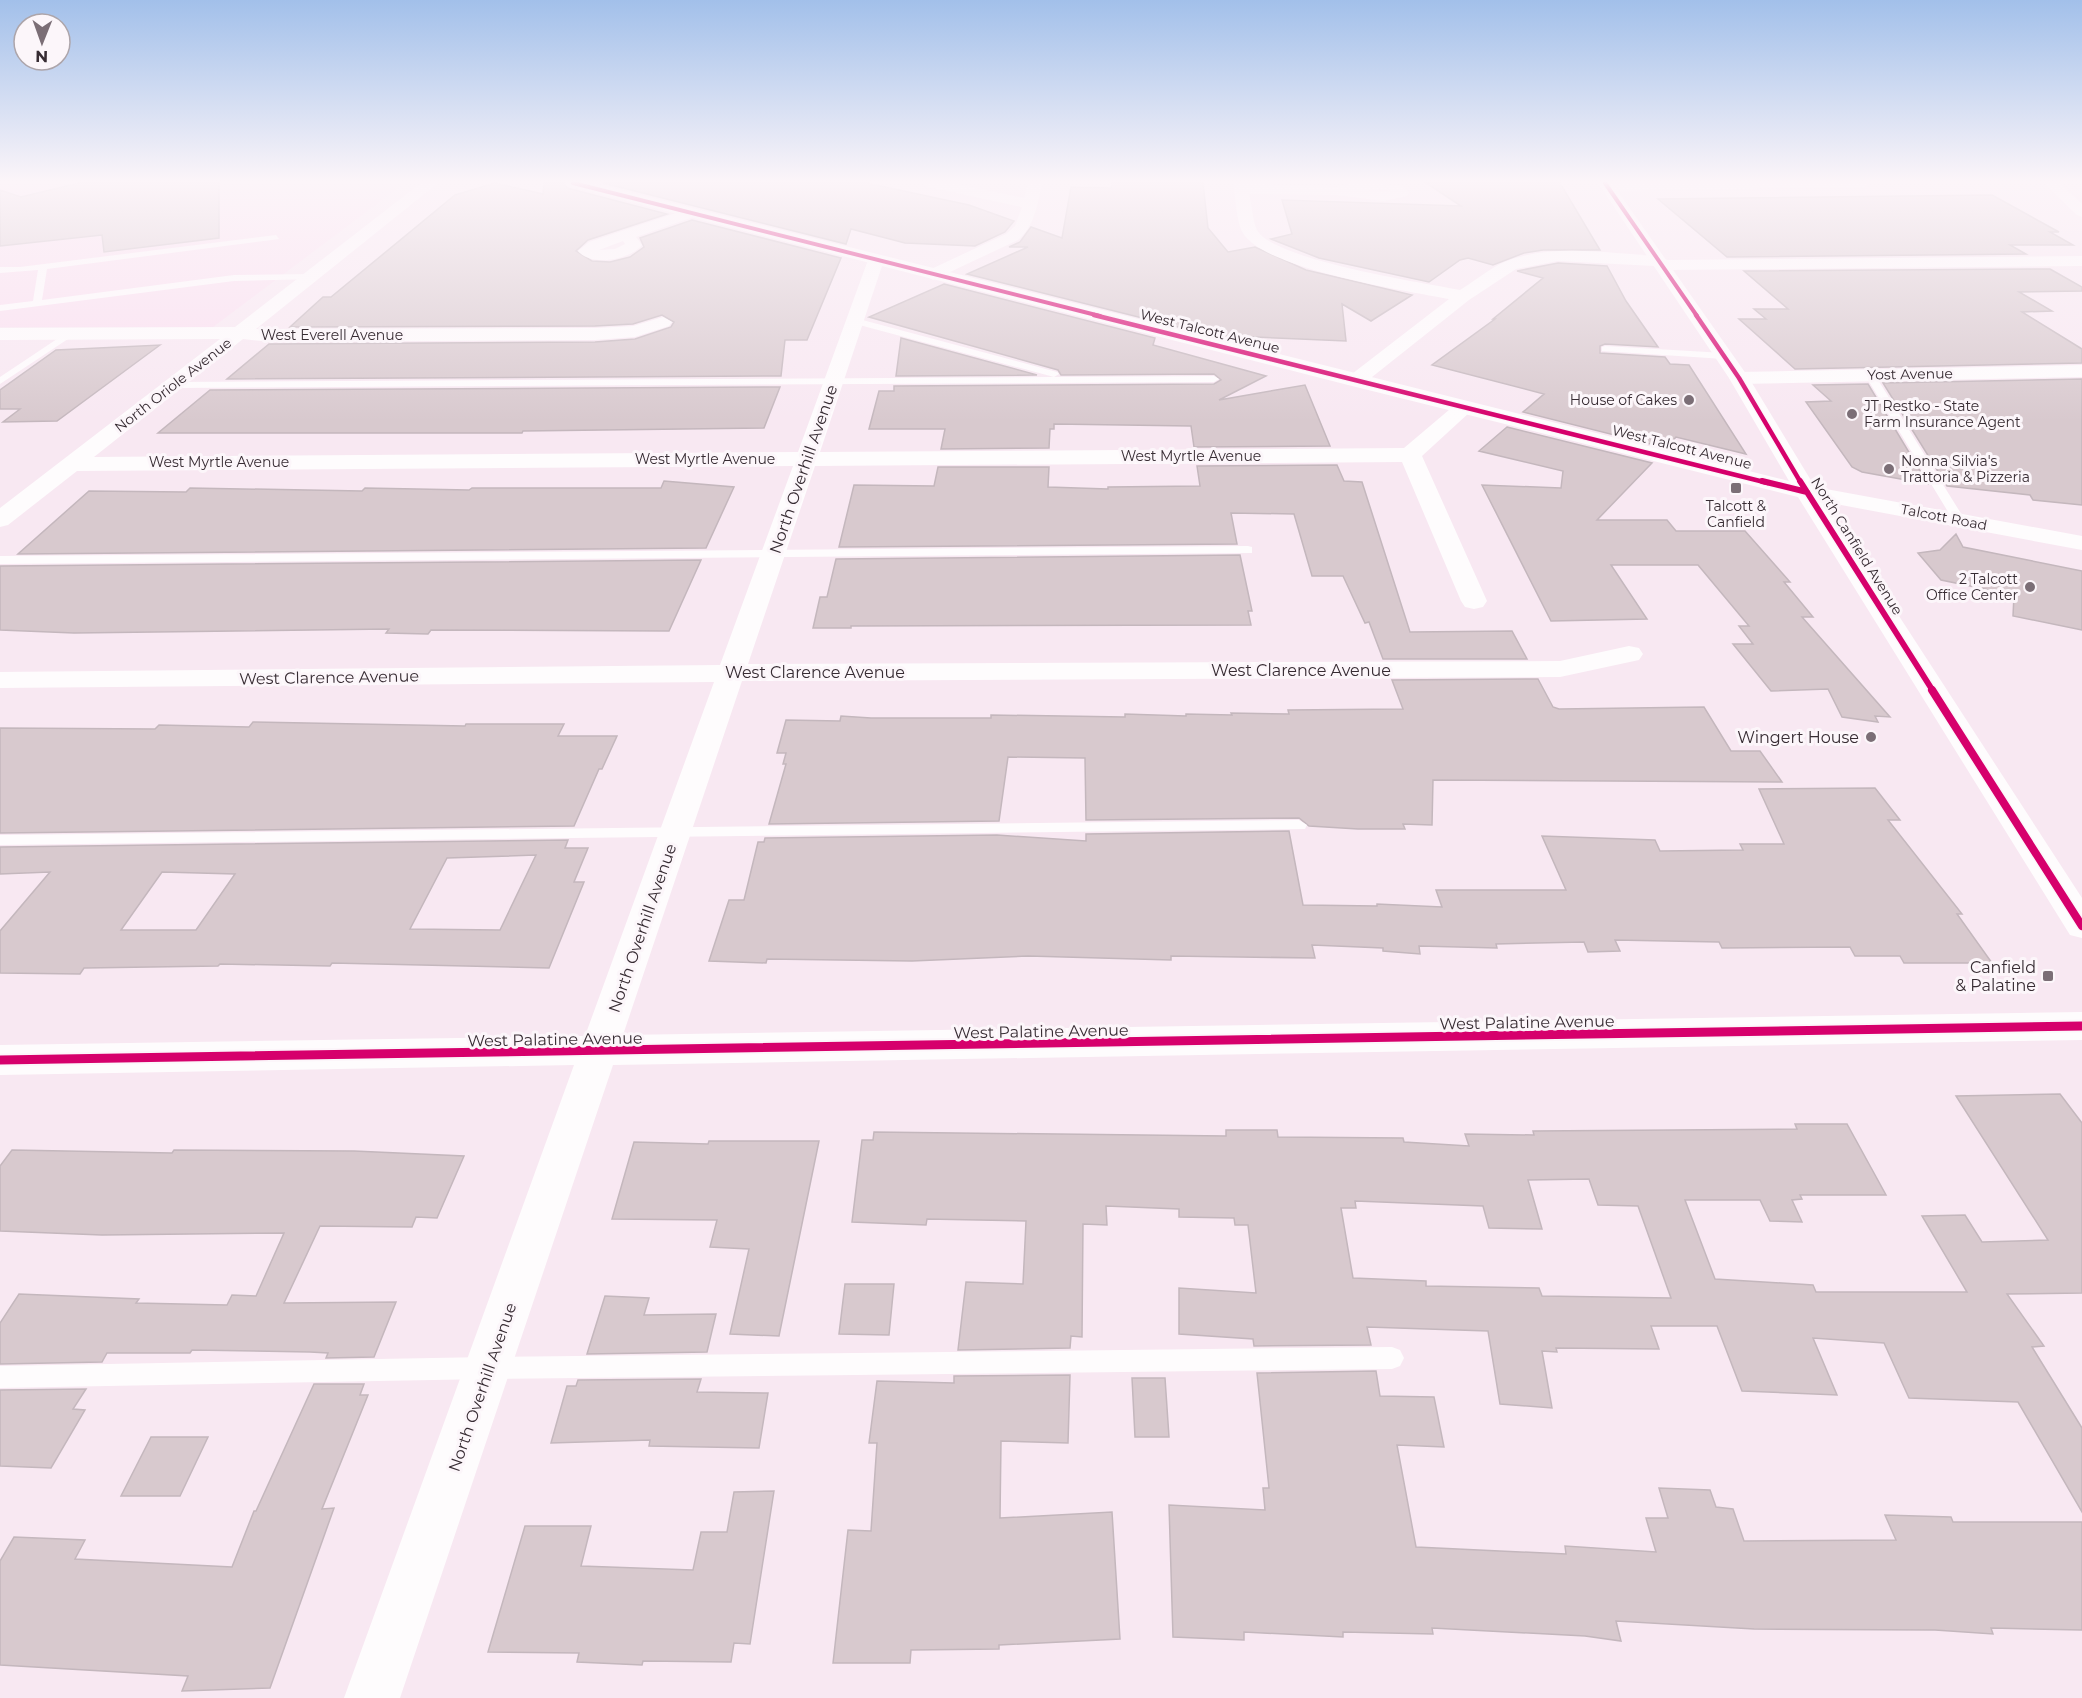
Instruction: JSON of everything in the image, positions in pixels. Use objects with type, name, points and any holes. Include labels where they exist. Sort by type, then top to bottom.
[{"type":"street","name":"North Oriole Avenue","points":[[0,520],[331,262]]},
{"type":"street","name":"North Overhill Avenue","points":[[372,1698],[875,262]]},
{"type":"street","name":"West Talcott Avenue","points":[[885,262],[1807,492]]},
{"type":"street","points":[[933,275],[960,262]]},
{"type":"street","points":[[1306,262],[1463,296]]},
{"type":"street","points":[[1355,381],[1463,296],[1510,265],[1518,262]]},
{"type":"street","points":[[1649,262],[1820,262]]},
{"type":"street","name":"North Canfield Avenue","points":[[1660,263],[1739,378],[1807,492],[2082,926]]},
{"type":"street","name":"West Everell Avenue","points":[[0,333],[239,333],[271,336],[595,334],[636,331],[663,322]]},
{"type":"street","name":"Yost Avenue","points":[[1739,378],[2082,371]]},
{"type":"street","points":[[1463,408],[1410,455],[1474,601]]},
{"type":"street","name":"West Myrtle Avenue","points":[[72,464],[1410,455]]},
{"type":"street","name":"Talcott Road","points":[[1807,492],[2082,543]]},
{"type":"street","points":[[0,496],[31,496]]},
{"type":"street","name":"West Clarence Avenue","points":[[0,680],[731,673],[1560,669],[1629,654]]},
{"type":"street","name":"West Palatine Avenue","points":[[0,1060],[2082,1026]]},
{"type":"lane","points":[[0,270],[80,262]]},
{"type":"lane","points":[[37,303],[43,267]]},
{"type":"lane","points":[[0,308],[234,278],[312,277]]},
{"type":"lane","points":[[855,321],[1075,380]]},
{"type":"lane","points":[[0,381],[72,333]]},
{"type":"lane","points":[[1605,349],[1724,356]]},
{"type":"lane","points":[[1870,375],[1959,520]]},
{"type":"lane","points":[[173,385],[1214,379]]},
{"type":"lane","points":[[0,560],[1248,550]]},
{"type":"lane","points":[[0,840],[1299,825]]},
{"type":"lane","points":[[0,1377],[488,1368],[1392,1358]]},
{"type":"shaded area","points":[[0,262],[299,262],[213,327],[0,327]]},
{"type":"building","points":[[373,262],[839,262],[807,340],[785,340],[781,376],[227,379],[269,344],[595,342],[635,339],[671,327],[674,322],[662,315],[633,324],[595,326],[290,327],[323,297],[331,297]]},
{"type":"building","points":[[994,262],[1289,262],[1306,270],[1412,295],[1371,321],[1342,304],[1346,341],[1210,335],[967,274]]},
{"type":"building","points":[[1338,262],[1457,262],[1429,282]]},
{"type":"building","points":[[1483,262],[1500,262],[1493,265]]},
{"type":"building","points":[[1558,263],[1607,266],[1626,301],[1658,347],[1605,344],[1600,346],[1600,353],[1665,357],[1670,364],[1689,365],[1746,454],[1676,437],[1666,448],[1523,412],[1544,394],[1432,365],[1495,319],[1493,319],[1543,278],[1517,271]]},
{"type":"building","points":[[2050,269],[2082,287],[2082,291],[2019,292],[2052,311],[2022,312],[2082,349],[2082,363],[1795,369],[1739,319],[1766,319],[1754,309],[1788,309],[1744,271]]},
{"type":"building","points":[[944,284],[1155,338],[1153,345],[1266,376],[1219,400],[1305,385],[1330,446],[1194,447],[1191,426],[1054,424],[1054,429],[1050,429],[1049,448],[941,449],[945,429],[869,429],[879,391],[894,391],[894,386],[1214,384],[1221,380],[1214,374],[1061,375],[1058,370],[869,317]]},
{"type":"building","points":[[901,338],[1037,375],[896,376]]},
{"type":"building","points":[[160,345],[57,421],[3,422],[20,409],[0,409],[0,390],[56,350]]},
{"type":"building","points":[[2082,379],[2082,505],[2033,500],[2030,495],[1947,486],[1883,383]]},
{"type":"building","points":[[1868,384],[1928,484],[1862,472],[1852,467],[1806,402],[1831,401],[1813,385]]},
{"type":"building","points":[[780,387],[764,428],[523,431],[522,433],[158,433],[210,390]]},
{"type":"building","points":[[1507,427],[1652,463],[1597,520],[1667,520],[1676,531],[1745,531],[1790,582],[1784,582],[1813,617],[1802,617],[1890,717],[1875,716],[1878,722],[1842,717],[1828,689],[1771,691],[1733,644],[1753,644],[1739,626],[1749,626],[1698,565],[1611,565],[1647,619],[1551,621],[1482,485],[1561,488],[1563,471],[1479,451]]},
{"type":"building","points":[[1337,465],[1344,481],[1362,482],[1410,632],[1512,631],[1527,659],[1383,659],[1369,622],[1365,623],[1343,576],[1312,576],[1294,514],[1231,513],[1237,544],[839,547],[854,485],[934,486],[938,467],[1049,467],[1048,487],[1108,489],[1108,487],[1200,486],[1197,466]]},
{"type":"building","points":[[664,481],[734,487],[706,548],[18,554],[89,491],[186,492],[190,488],[362,491],[365,488],[469,490],[472,488],[661,488]]},
{"type":"building","name":"2 Talcott Office Center","points":[[1956,534],[1963,547],[2082,571],[2082,630],[2013,616],[2014,595],[1941,580],[1918,553],[1940,550]]},
{"type":"building","points":[[1240,555],[1252,611],[1248,611],[1251,625],[813,628],[820,597],[827,597],[836,559]]},
{"type":"building","points":[[701,560],[669,631],[431,630],[428,634],[386,633],[389,629],[74,633],[0,630],[0,566]]},
{"type":"building","points":[[1538,679],[1553,707],[1559,709],[1704,707],[1731,751],[1760,751],[1782,782],[1433,780],[1432,825],[1403,824],[1405,829],[1358,829],[1309,826],[1299,818],[1086,820],[1085,758],[1008,757],[999,821],[769,824],[786,764],[783,764],[786,753],[777,753],[786,720],[840,721],[841,716],[991,718],[991,715],[1125,717],[1125,714],[1186,716],[1186,714],[1232,715],[1231,713],[1289,714],[1288,710],[1403,709],[1392,680]]},
{"type":"building","points":[[253,722],[465,726],[466,724],[564,724],[558,736],[617,736],[602,769],[599,769],[574,826],[0,833],[0,728],[155,729],[159,725],[249,727]]},
{"type":"building","points":[[1875,788],[1900,820],[1888,820],[1962,914],[1957,914],[1992,963],[1904,963],[1900,956],[1855,956],[1850,947],[1722,948],[1719,942],[1615,940],[1620,951],[1588,952],[1584,942],[1496,944],[1497,948],[1419,946],[1420,954],[1383,951],[1383,948],[1312,945],[1315,958],[1171,956],[1171,960],[1028,956],[912,961],[767,959],[766,963],[709,961],[729,900],[744,900],[758,842],[764,842],[765,838],[997,835],[1086,841],[1086,834],[1289,831],[1303,905],[1377,906],[1377,904],[1442,907],[1436,890],[1566,890],[1542,836],[1655,840],[1660,851],[1743,850],[1740,844],[1784,844],[1759,789]]},
{"type":"building","points":[[568,840],[565,848],[588,848],[574,882],[584,882],[549,968],[332,963],[330,966],[220,964],[218,966],[84,968],[80,974],[0,973],[0,931],[50,872],[0,874],[0,847]],"holes":[[[536,855],[500,930],[410,929],[447,858]],[[162,872],[235,874],[196,930],[121,930]]]},
{"type":"building","points":[[2060,1094],[2082,1123],[2082,1293],[2007,1294],[2044,1346],[2032,1347],[2082,1428],[2082,1512],[2018,1402],[1909,1398],[1884,1343],[1813,1338],[1837,1395],[1742,1391],[1717,1326],[1651,1326],[1659,1349],[1556,1348],[1557,1352],[1542,1351],[1552,1408],[1500,1404],[1488,1331],[1367,1327],[1371,1345],[1254,1346],[1253,1339],[1179,1334],[1179,1288],[1256,1293],[1248,1225],[1235,1225],[1234,1218],[1179,1217],[1179,1209],[1106,1206],[1107,1225],[1083,1224],[1082,1337],[1071,1336],[1070,1348],[958,1350],[966,1282],[1023,1284],[1026,1221],[927,1219],[926,1225],[852,1222],[862,1140],[873,1140],[874,1132],[1226,1136],[1226,1130],[1277,1130],[1278,1137],[1403,1138],[1404,1142],[1469,1146],[1465,1134],[1534,1135],[1533,1131],[1797,1129],[1795,1124],[1847,1124],[1886,1195],[1800,1195],[1802,1199],[1792,1200],[1802,1222],[1770,1221],[1760,1200],[1685,1200],[1715,1279],[1813,1285],[1816,1292],[1967,1292],[1922,1216],[1965,1215],[1982,1242],[2048,1240],[1956,1096]],"holes":[[[1589,1179],[1598,1205],[1638,1206],[1671,1298],[1542,1296],[1539,1288],[1426,1286],[1426,1281],[1353,1278],[1341,1208],[1356,1208],[1355,1201],[1483,1206],[1489,1228],[1542,1229],[1528,1180]]]},
{"type":"building","points":[[709,1141],[819,1141],[779,1336],[730,1334],[749,1249],[710,1247],[717,1220],[612,1219],[634,1142],[708,1144]]},
{"type":"building","points":[[12,1150],[172,1153],[174,1150],[354,1151],[464,1156],[437,1218],[416,1217],[412,1227],[320,1226],[284,1303],[396,1302],[374,1357],[326,1358],[328,1353],[192,1350],[190,1353],[107,1353],[102,1362],[0,1364],[0,1323],[19,1294],[139,1299],[136,1303],[227,1305],[232,1295],[256,1296],[284,1233],[102,1235],[0,1231],[0,1166]]},
{"type":"building","points":[[845,1284],[894,1284],[889,1335],[839,1334]]},
{"type":"building","points":[[605,1296],[649,1298],[644,1315],[716,1314],[707,1352],[587,1354]]},
{"type":"building","points":[[1376,1371],[1380,1396],[1434,1397],[1444,1447],[1397,1445],[1416,1547],[1566,1554],[1565,1546],[1656,1552],[1646,1518],[1668,1518],[1659,1488],[1710,1490],[1716,1507],[1733,1509],[1744,1541],[1896,1540],[1885,1515],[1951,1517],[1953,1522],[2082,1522],[2082,1630],[1991,1628],[1993,1634],[1935,1630],[1754,1629],[1616,1621],[1621,1641],[1585,1636],[1432,1628],[1433,1634],[1343,1632],[1343,1637],[1244,1632],[1244,1640],[1173,1637],[1169,1505],[1265,1510],[1263,1488],[1269,1488],[1257,1373]]},
{"type":"building","points":[[1070,1375],[1068,1443],[1001,1441],[1000,1518],[1112,1512],[1120,1639],[999,1645],[999,1649],[911,1650],[910,1663],[833,1663],[848,1530],[871,1531],[877,1443],[869,1443],[877,1381],[954,1383],[954,1376]]},
{"type":"building","points":[[1132,1378],[1165,1378],[1169,1437],[1135,1437]]},
{"type":"building","points":[[701,1379],[697,1392],[768,1393],[759,1448],[649,1446],[650,1440],[551,1443],[567,1386],[576,1386],[578,1380]]},
{"type":"building","points":[[314,1384],[364,1384],[360,1395],[368,1395],[322,1509],[334,1508],[270,1688],[182,1691],[188,1676],[0,1665],[0,1561],[14,1537],[85,1540],[75,1559],[232,1567],[254,1511],[256,1511]]},
{"type":"building","points":[[86,1389],[73,1409],[85,1410],[51,1468],[0,1466],[0,1390]]},
{"type":"building","points":[[151,1437],[208,1437],[180,1496],[121,1496]]},
{"type":"building","points":[[774,1491],[750,1644],[734,1643],[731,1662],[643,1661],[642,1665],[577,1662],[579,1653],[488,1652],[525,1526],[591,1526],[581,1566],[693,1570],[701,1532],[727,1532],[734,1492]]},
{"type":"cycle path","points":[[886,262],[1807,492]]},
{"type":"cycle path","points":[[1659,262],[1739,378],[1807,492],[2082,926]]},
{"type":"cycle path","points":[[0,1060],[2082,1026]]},
{"type":"place","name":"House of Cakes","points":[[1689,400]]},
{"type":"place","name":"JT Restko - State Farm Insurance Agent","points":[[1852,414]]},
{"type":"place","name":"Nonna Silvia's Trattoria & Pizzeria","points":[[1889,469]]},
{"type":"place","name":"Talcott & Canfield","points":[[1736,488]]},
{"type":"place","name":"2 Talcott Office Center","points":[[2030,587]]},
{"type":"place","name":"Wingert House","points":[[1871,737]]},
{"type":"place","name":"Canfield & Palatine","points":[[2048,976]]}]
